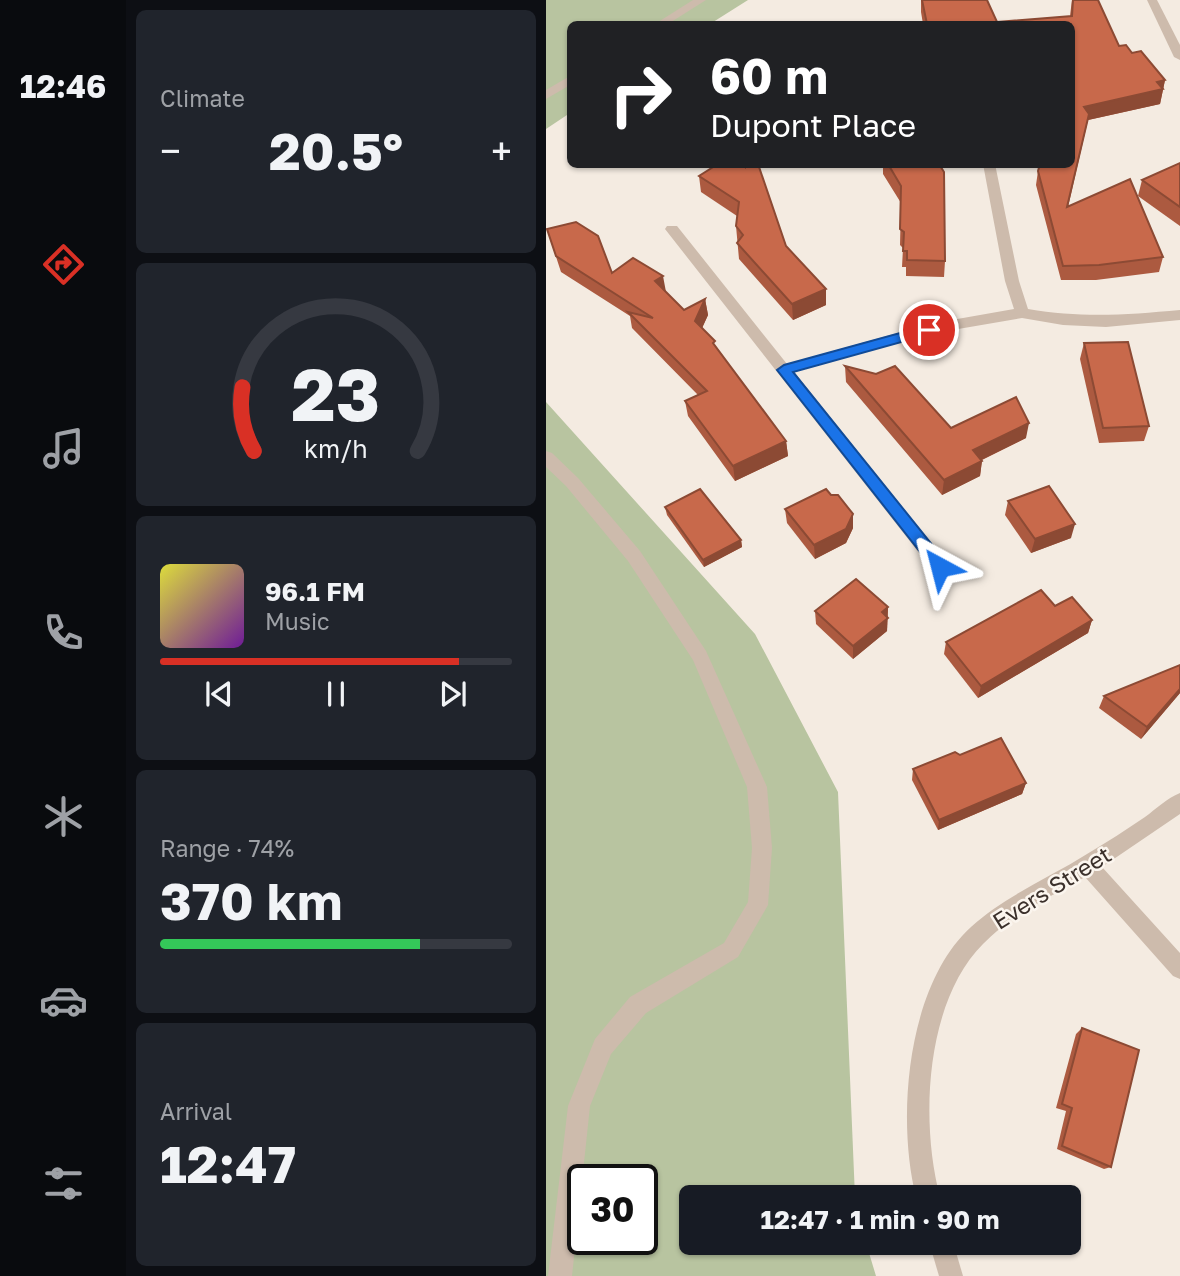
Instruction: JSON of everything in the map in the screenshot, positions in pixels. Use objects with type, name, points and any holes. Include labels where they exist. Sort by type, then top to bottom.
[{"type":"street","points":[[666,21],[701,0]]},
{"type":"street","points":[[1152,0],[1180,57]]},
{"type":"street","points":[[546,95],[567,82]]},
{"type":"street","points":[[990,168],[1012,282],[1022,313]]},
{"type":"street","points":[[672,229],[940,567]]},
{"type":"street","points":[[784,370],[929,330],[1022,313],[1063,320],[1106,322],[1180,315]]},
{"type":"street","points":[[546,457],[572,482],[634,556],[700,656],[757,787],[762,848],[758,905],[732,950],[638,1005],[603,1047],[579,1106],[559,1276]]},
{"type":"street","name":"Evers Street","points":[[926,1185],[917,1113],[924,1052],[939,994],[951,967],[971,942],[1009,910],[1149,827],[1180,802]]},
{"type":"street","points":[[1087,865],[1180,969]]},
{"type":"street","points":[[945,1255],[951,1276]]},
{"type":"green space","points":[[546,0],[748,0],[715,21],[567,21],[567,115],[546,129]]},
{"type":"green space","points":[[546,402],[755,634],[838,792],[854,1185],[679,1185],[679,1255],[870,1255],[876,1276],[546,1276]]},
{"type":"building","points":[[922,0],[987,0],[997,21],[926,21]]},
{"type":"building","points":[[1073,0],[1098,0],[1119,46],[1126,45],[1132,53],[1141,51],[1165,80],[1157,82],[1163,89],[1084,107],[1089,114],[1067,207],[1130,179],[1163,257],[1099,265],[1063,266],[1039,168],[1075,168],[1075,21],[1010,21],[1072,16]]},
{"type":"building","points":[[1180,163],[1180,207],[1142,180]]},
{"type":"building","points":[[712,168],[759,168],[786,246],[826,289],[792,304],[737,243],[743,235],[736,226],[739,202],[699,176]]},
{"type":"building","points":[[890,168],[942,168],[944,172],[945,261],[907,260],[907,251],[903,251],[904,232],[900,229],[901,186]]},
{"type":"building","points":[[576,222],[598,236],[612,273],[633,258],[663,276],[655,281],[684,310],[705,299],[695,321],[715,341],[713,343],[786,441],[733,466],[685,401],[707,391],[628,312],[653,318],[556,256],[547,229]]},
{"type":"building","points":[[1128,342],[1149,426],[1103,428],[1084,343]]},
{"type":"building","points":[[845,366],[876,374],[895,366],[951,428],[1016,397],[1029,423],[973,450],[982,461],[944,480]]},
{"type":"building","points":[[1049,486],[1075,524],[1035,539],[1008,501]]},
{"type":"building","points":[[700,489],[741,540],[703,560],[665,507]]},
{"type":"building","points":[[826,489],[831,495],[838,495],[853,514],[846,529],[814,545],[785,509]]},
{"type":"building","points":[[856,579],[888,607],[882,612],[888,618],[853,646],[815,611]]},
{"type":"building","points":[[1041,590],[1055,606],[1072,597],[1092,620],[981,686],[946,642]]},
{"type":"building","points":[[1180,665],[1180,689],[1147,727],[1104,696]]},
{"type":"building","points":[[1001,738],[1026,783],[939,820],[913,769],[955,752],[960,755]]},
{"type":"building","points":[[1082,1028],[1139,1050],[1111,1167],[1062,1146],[1072,1108],[1062,1104]]},
{"type":"route","points":[[929,330],[840,352],[784,370],[940,567]]}]
